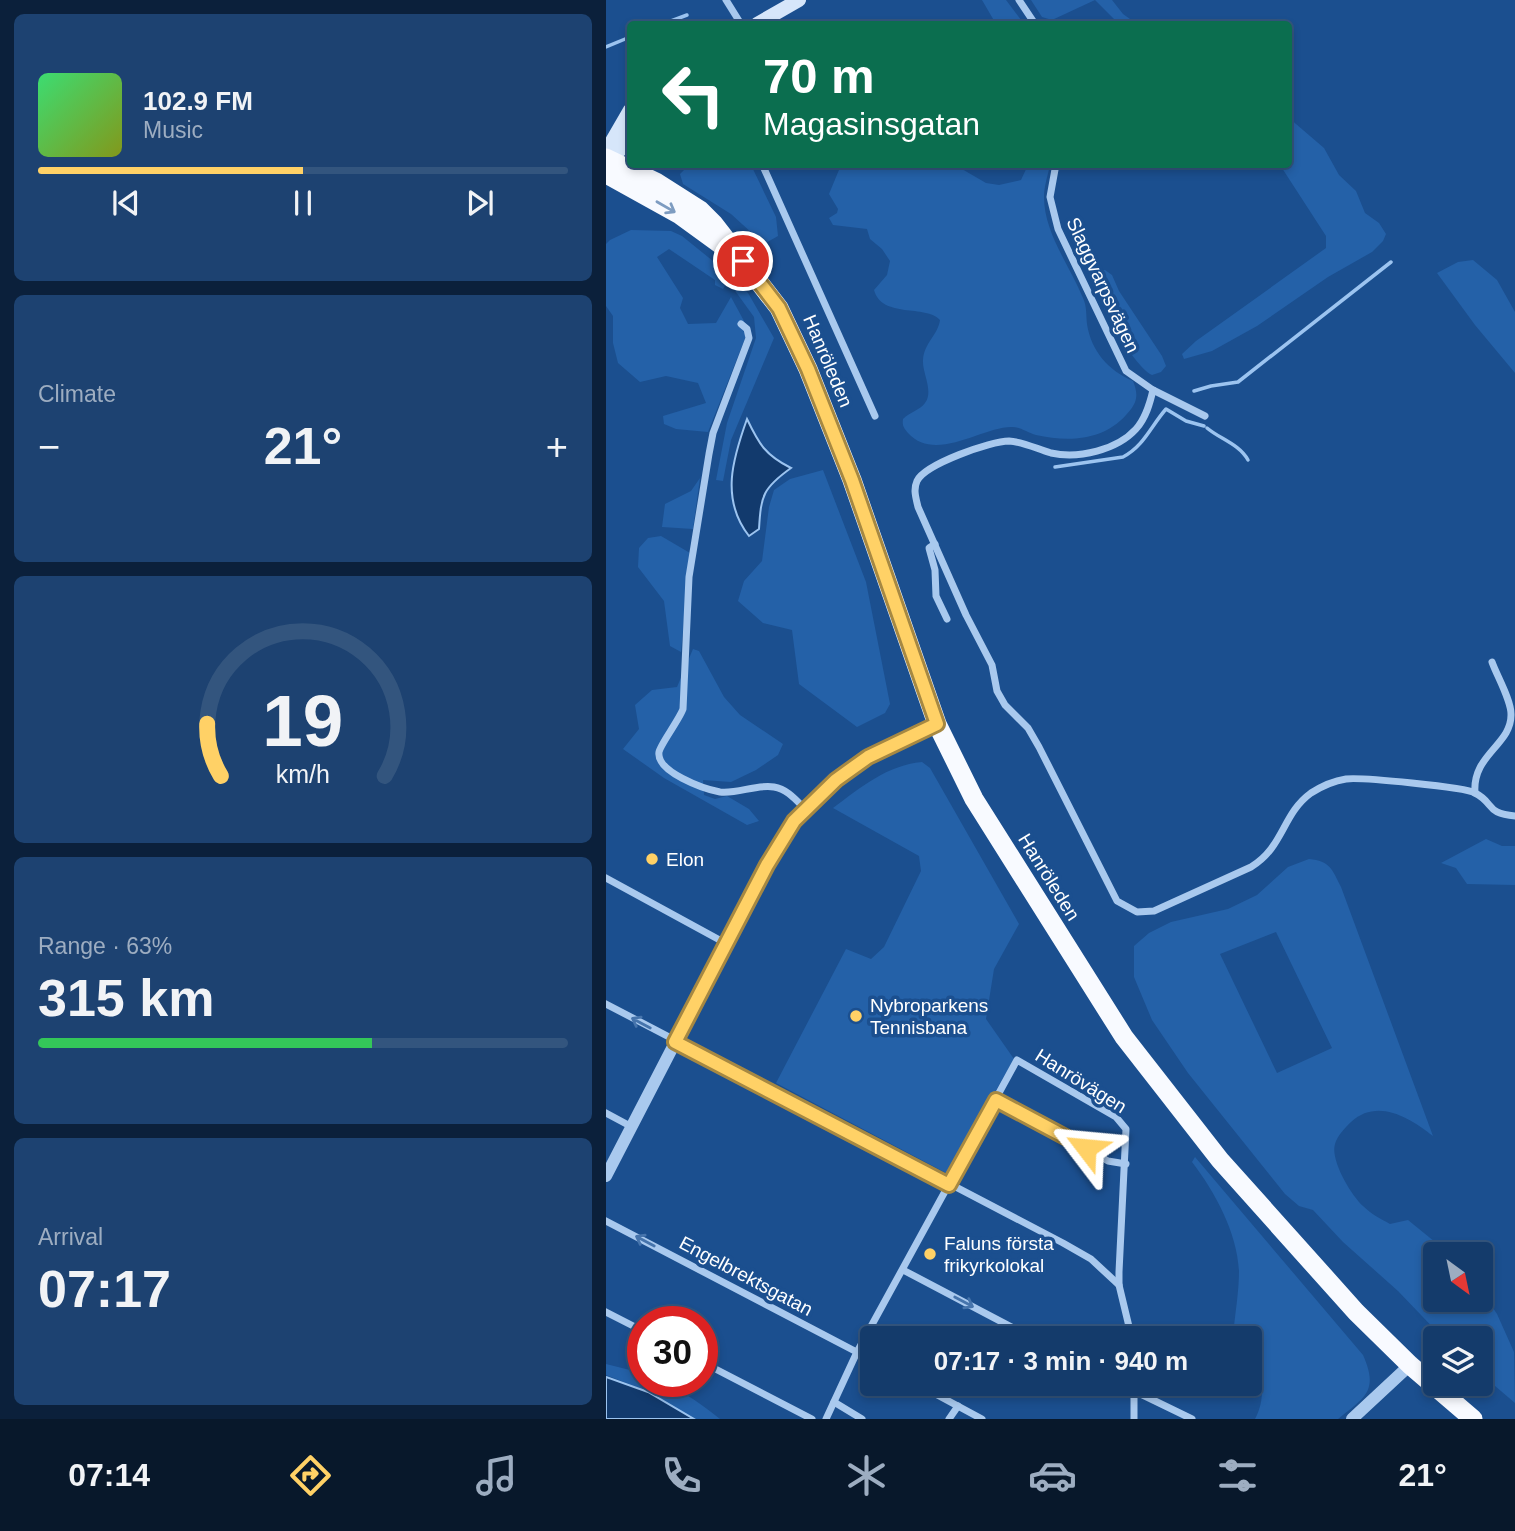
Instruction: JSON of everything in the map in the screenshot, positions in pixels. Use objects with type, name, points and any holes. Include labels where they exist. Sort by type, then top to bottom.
[{"type":"highway","name":"Hanröleden","points":[[607,165],[743,261],[779,308],[808,369],[852,480],[937,724],[974,799],[1123,1037],[1220,1160],[1356,1312],[1410,1365],[1473,1419]]},
{"type":"main road","points":[[762,21],[799,0]]},
{"type":"main road","points":[[607,165],[608,148],[627,115]]},
{"type":"main road","points":[[607,165],[627,137]]},
{"type":"street","points":[[726,0],[739,21]]},
{"type":"street","points":[[1019,0],[1033,21]]},
{"type":"street","points":[[764,168],[875,416]]},
{"type":"street","name":"Slaggvarpsvägen","points":[[1055,168],[1050,197],[1058,229],[1126,371],[1153,390],[1204,416]]},
{"type":"street","points":[[741,324],[747,330],[749,338],[711,441],[689,577],[683,709],[659,755],[666,768],[695,783],[720,792],[762,786],[777,788],[787,792],[805,808]]},
{"type":"street","points":[[1153,390],[1149,406],[1138,428],[1123,441],[1093,452],[1070,455],[1051,453],[1013,442],[1000,442],[947,461],[923,473],[916,484],[916,499],[966,615],[992,665],[997,691],[1028,728],[1117,901],[1128,909],[1147,913],[1161,909],[1258,863],[1274,847],[1301,801],[1315,790],[1333,782],[1364,778],[1475,793],[1500,815],[1515,817]]},
{"type":"street","points":[[935,544],[929,548],[935,570],[936,596],[947,619]]},
{"type":"street","points":[[1475,793],[1474,781],[1482,763],[1505,736],[1510,720],[1511,712],[1492,662]]},
{"type":"street","points":[[606,1176],[772,857],[794,821],[836,780],[868,757],[937,724]]},
{"type":"street","points":[[606,878],[727,944]]},
{"type":"street","points":[[606,1004],[1091,1259],[1119,1285]]},
{"type":"street","name":"Hanrövägen","points":[[996,1100],[1017,1060],[1121,1121],[1128,1133],[1119,1240],[1119,1285],[1129,1326]]},
{"type":"street","points":[[826,1419],[857,1352],[996,1100],[1108,1161],[1126,1164]]},
{"type":"street","points":[[606,1113],[632,1127]]},
{"type":"street","name":"Engelbrektsgatan","points":[[606,1221],[860,1354]]},
{"type":"street","points":[[904,1270],[1010,1326]]},
{"type":"street","points":[[606,1312],[627,1323]]},
{"type":"street","points":[[1352,1419],[1410,1365]]},
{"type":"street","points":[[718,1370],[812,1419]]},
{"type":"street","points":[[939,1396],[982,1419]]},
{"type":"street","points":[[1134,1396],[1134,1419]]},
{"type":"street","points":[[1149,1396],[1192,1419]]},
{"type":"street","points":[[834,1402],[862,1419]]},
{"type":"street","points":[[949,1419],[958,1406]]},
{"type":"shaded area","points":[[982,0],[1006,0],[1022,21],[994,21]]},
{"type":"shaded area","points":[[1031,0],[1095,0],[1052,20],[1042,17]]},
{"type":"shaded area","points":[[1095,0],[1112,0],[1133,21],[1116,21]]},
{"type":"shaded area","points":[[1292,121],[1324,148],[1339,175],[1356,191],[1365,213],[1379,223],[1386,234],[1383,241],[1372,252],[1328,277],[1257,326],[1212,351],[1184,359],[1182,354],[1196,341],[1326,248],[1326,236],[1282,168],[1292,168]]},
{"type":"shaded area","points":[[686,168],[752,168],[776,217],[778,236],[764,244],[731,214],[683,184],[680,174]]},
{"type":"shaded area","points":[[840,168],[960,168],[986,183],[999,185],[1021,180],[1027,168],[1049,168],[1044,197],[1048,223],[1084,301],[1089,334],[1097,351],[1116,372],[1133,381],[1136,399],[1133,407],[1117,424],[1107,430],[1096,435],[1072,439],[1036,435],[1011,427],[945,444],[931,445],[919,441],[908,433],[903,419],[923,405],[927,398],[924,354],[940,320],[933,315],[886,305],[879,299],[874,290],[887,275],[890,261],[882,249],[870,239],[867,229],[833,225],[829,218],[837,213],[838,209],[829,194]]},
{"type":"shaded area","points":[[631,230],[671,231],[682,236],[748,293],[774,338],[731,440],[723,481],[716,480],[727,423],[756,338],[754,317],[728,281],[723,289],[715,285],[715,280],[669,249],[657,257],[683,298],[680,308],[688,324],[716,323],[731,297],[744,321],[746,336],[708,432],[676,429],[664,424],[663,416],[706,403],[698,383],[666,376],[640,382],[618,363],[613,343],[613,316],[606,306],[606,244]]},
{"type":"shaded area","points":[[1473,260],[1497,280],[1515,312],[1515,373],[1437,273],[1458,262]]},
{"type":"shaded area","points":[[1105,270],[1112,275],[1119,291],[1162,356],[1166,366],[1161,372],[1152,375],[1144,369],[1124,344],[1098,295],[1094,272]]},
{"type":"shaded area","points":[[747,419],[764,448],[791,468],[774,481],[765,493],[759,529],[749,536],[734,508],[732,493],[734,463]]},
{"type":"shaded area","points":[[823,470],[866,582],[890,704],[885,713],[857,727],[799,684],[792,630],[763,623],[738,601],[744,581],[762,561],[774,490],[790,479]]},
{"type":"shaded area","points":[[700,478],[693,529],[662,527],[665,504],[691,491]]},
{"type":"shaded area","points":[[661,536],[690,553],[681,652],[670,646],[664,601],[638,567],[639,548],[648,538]]},
{"type":"shaded area","points":[[693,649],[699,651],[724,697],[740,715],[783,744],[778,755],[731,782],[703,780],[704,795],[715,799],[727,796],[749,809],[759,821],[747,825],[664,778],[623,749],[639,729],[635,705],[652,690],[677,687]]},
{"type":"shaded area","points":[[922,762],[930,768],[1019,924],[994,969],[986,1019],[1014,1059],[948,1174],[776,1083],[846,949],[871,959],[884,947],[921,871],[919,856],[833,808],[864,785],[886,773]]},
{"type":"shaded area","points":[[1486,839],[1502,846],[1515,846],[1515,885],[1467,884],[1456,868],[1441,863]]},
{"type":"shaded area","points":[[1309,859],[1326,864],[1335,875],[1433,1136],[1403,1117],[1371,1111],[1351,1122],[1338,1138],[1334,1151],[1338,1168],[1358,1201],[1369,1211],[1390,1224],[1408,1220],[1435,1242],[1423,1242],[1423,1312],[1493,1312],[1493,1308],[1514,1352],[1515,1403],[1493,1384],[1493,1326],[1432,1326],[1313,1210],[1299,1206],[1285,1194],[1188,1073],[1152,1020],[1134,977],[1134,946],[1149,933],[1171,922],[1228,909],[1257,895],[1288,867]],"holes":[[[1276,932],[1332,1048],[1277,1073],[1220,954]]]},
{"type":"shaded area","points":[[1195,1157],[1363,1355],[1370,1377],[1367,1392],[1338,1419],[1255,1419],[1262,1396],[1262,1326],[1234,1326],[1239,1271],[1234,1242],[1216,1199],[1192,1162]]},
{"type":"shaded area","points":[[606,1364],[627,1369],[627,1383],[606,1375]]},
{"type":"shaded area","points":[[606,1377],[627,1384],[627,1397],[657,1397],[694,1419],[606,1419]]},
{"type":"shaded area","points":[[657,1397],[689,1397],[720,1419],[694,1419]]},
{"type":"waterway","points":[[671,21],[687,15]]},
{"type":"waterway","points":[[606,47],[627,38]]},
{"type":"waterway","points":[[1194,391],[1238,382],[1391,262]]},
{"type":"waterway","points":[[1055,467],[1123,457],[1142,441],[1166,409],[1186,421],[1204,426]]},
{"type":"waterway","points":[[1207,428],[1234,446],[1248,460]]},
{"type":"place","name":"Elon","points":[[652,859]]},
{"type":"place","name":"Nybroparkens Tennisbana","points":[[856,1016]]},
{"type":"place","name":"Faluns första frikyrkolokal","points":[[930,1254]]},
{"type":"route","points":[[743,261],[779,308],[808,369],[852,480],[871,541],[937,724],[868,757],[814,799],[794,821],[767,865],[675,1042],[949,1185],[996,1100],[1086,1148]]}]
